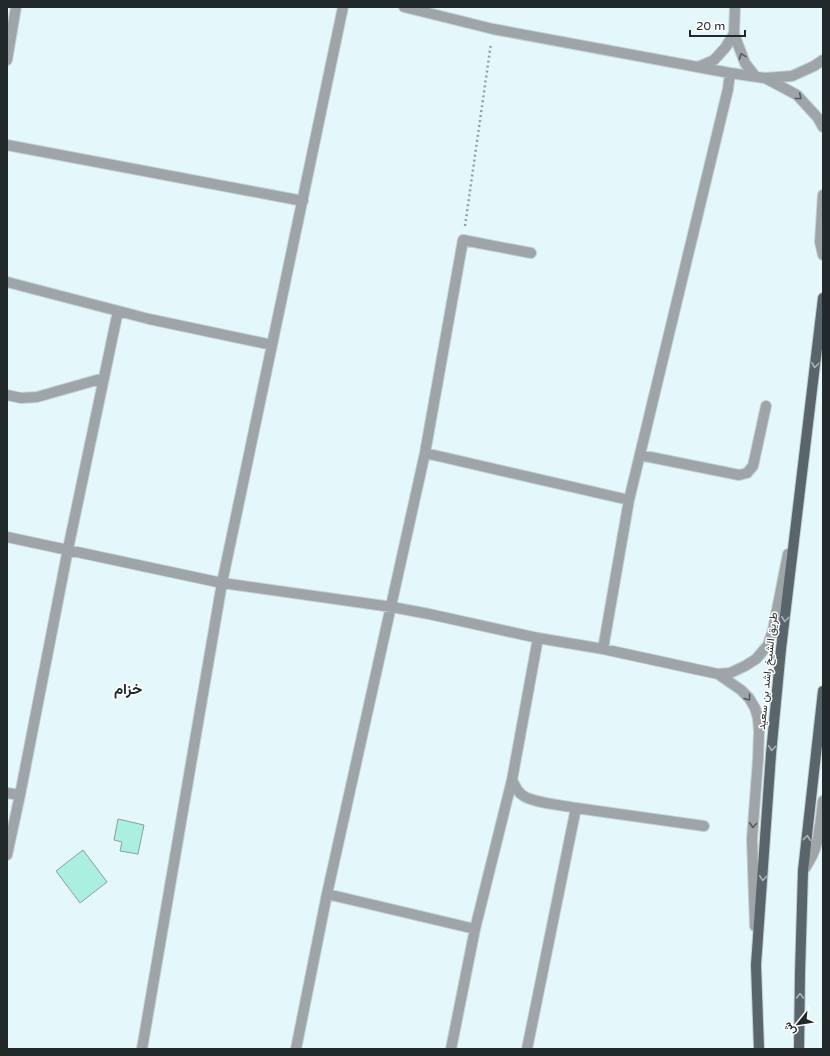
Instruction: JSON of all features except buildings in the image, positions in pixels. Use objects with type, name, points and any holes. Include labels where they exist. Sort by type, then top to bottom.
[{"type":"main road","name":"طريق الشيخ راشد بن سعيد","points":[[759,1049],[756,965],[771,754],[781,649],[823,298]]},
{"type":"main road","points":[[799,1049],[803,871],[823,691]]},
{"type":"street","points":[[7,60],[16,7]]},
{"type":"street","points":[[142,1049],[222,583],[343,7]]},
{"type":"street","points":[[404,7],[493,29],[730,73],[765,78],[792,76],[814,66],[823,60]]},
{"type":"street","points":[[735,7],[734,34],[745,63],[755,76]]},
{"type":"street","points":[[698,67],[714,60],[725,48],[734,34]]},
{"type":"street","points":[[603,648],[629,500],[728,89],[730,73]]},
{"type":"street","points":[[765,78],[797,95],[818,118],[823,127]]},
{"type":"street","points":[[7,145],[303,201]]},
{"type":"street","points":[[823,195],[820,242],[823,255]]},
{"type":"street","points":[[296,1049],[327,894],[425,453],[463,240],[531,253]]},
{"type":"street","points":[[7,282],[148,319],[272,345]]},
{"type":"street","points":[[7,856],[68,549],[118,311]]},
{"type":"street","points":[[7,395],[21,398],[37,397],[104,378]]},
{"type":"street","points":[[640,455],[739,475],[747,473],[753,466],[766,406]]},
{"type":"street","points":[[425,453],[629,500]]},
{"type":"street","points":[[7,536],[222,583],[392,607],[538,638],[603,648],[718,674],[730,673],[745,666],[756,659],[768,645],[773,630],[798,503]]},
{"type":"street","points":[[451,1049],[475,928],[512,780],[538,638]]},
{"type":"street","points":[[718,674],[741,690],[749,698],[755,708],[758,718],[758,760],[752,839],[756,965]]},
{"type":"street","points":[[512,780],[517,790],[522,795],[532,800],[576,808],[704,826]]},
{"type":"street","points":[[7,793],[20,795]]},
{"type":"street","points":[[803,871],[815,849],[823,802]]},
{"type":"street","points":[[527,1049],[576,808]]},
{"type":"street","points":[[327,894],[475,928]]},
{"type":"path","points":[[463,240],[493,29]]},
{"type":"district","name":"خزام","points":[[128,689]]}]
